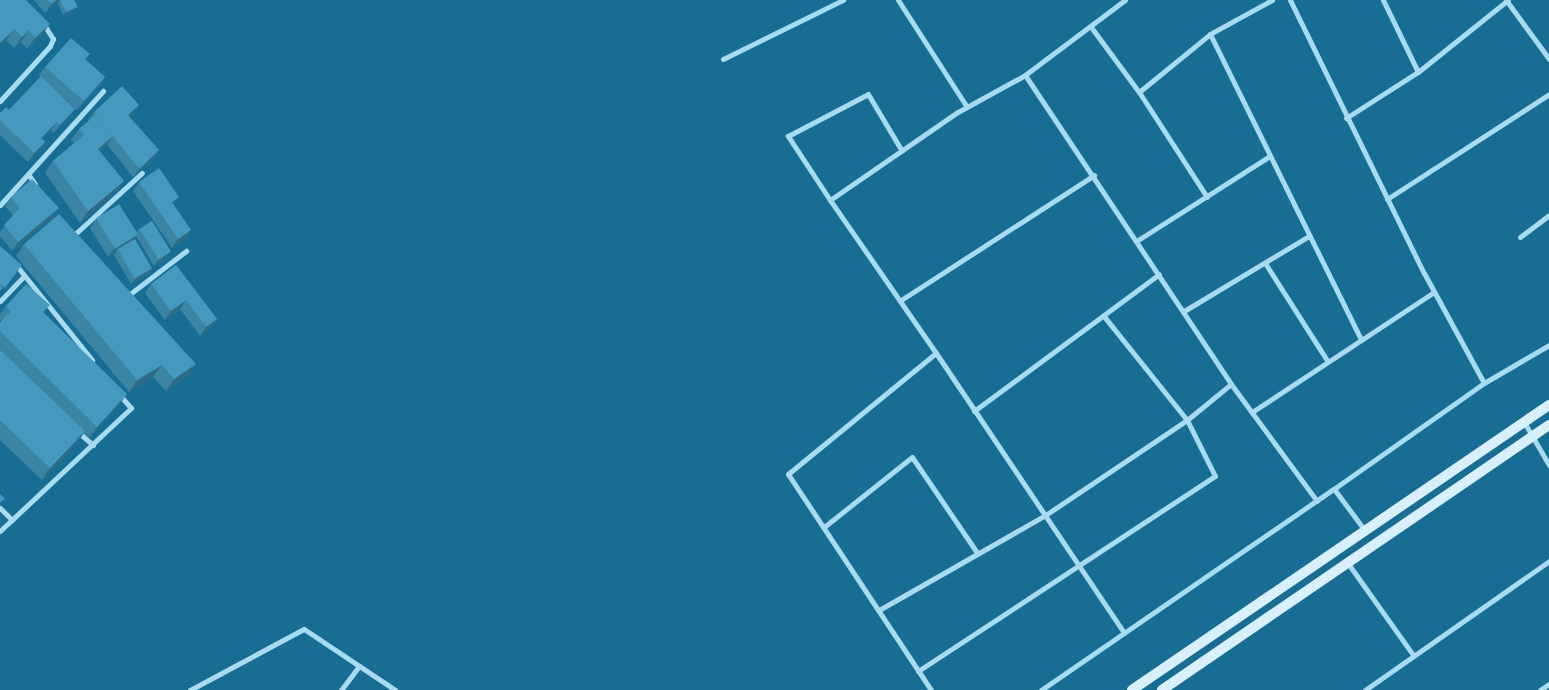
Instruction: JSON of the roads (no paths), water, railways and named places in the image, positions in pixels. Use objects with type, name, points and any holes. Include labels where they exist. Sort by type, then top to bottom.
[{"type":"main road","points":[[1132,690],[1363,528],[1549,405]]},
{"type":"main road","points":[[1162,690],[1549,425]]},
{"type":"main road","points":[[1336,547],[1347,562]]},
{"type":"street","points":[[723,59],[843,0]]},
{"type":"street","points":[[898,0],[967,107]]},
{"type":"street","points":[[830,200],[967,107],[1025,75],[1125,0]]},
{"type":"street","points":[[1139,92],[1210,34],[1272,0]]},
{"type":"street","points":[[1290,0],[1346,118],[1434,292],[1484,383]]},
{"type":"street","points":[[1383,0],[1418,72]]},
{"type":"street","points":[[1346,118],[1418,72],[1507,0],[1549,58]]},
{"type":"street","points":[[1,100],[50,46],[53,39],[48,28],[36,17]]},
{"type":"street","points":[[1091,27],[1139,92],[1206,197]]},
{"type":"street","points":[[1210,34],[1361,340]]},
{"type":"street","points":[[1025,75],[1138,240],[1232,384],[1317,501]]},
{"type":"street","points":[[0,205],[103,91]]},
{"type":"street","points":[[902,151],[868,94],[788,136],[830,200],[901,300],[1124,633]]},
{"type":"street","points":[[1387,199],[1549,94]]},
{"type":"street","points":[[1138,240],[1270,156]]},
{"type":"street","points":[[28,174],[39,190]]},
{"type":"street","points":[[74,235],[142,174]]},
{"type":"street","points":[[901,300],[1094,175]]},
{"type":"street","points":[[1520,237],[1549,215]]},
{"type":"street","points":[[68,227],[80,242]]},
{"type":"street","points":[[1184,311],[1310,236]]},
{"type":"street","points":[[126,298],[186,251]]},
{"type":"street","points":[[12,260],[95,364]]},
{"type":"street","points":[[1265,263],[1328,362]]},
{"type":"street","points":[[974,411],[1160,274]]},
{"type":"street","points":[[0,301],[24,276]]},
{"type":"street","points":[[120,291],[132,305]]},
{"type":"street","points":[[1252,412],[1434,292]]},
{"type":"street","points":[[918,671],[1080,567],[1215,476],[1186,420],[1103,315]]},
{"type":"street","points":[[1040,690],[1317,501],[1484,383],[1549,345]]},
{"type":"street","points":[[931,690],[788,474],[936,353]]},
{"type":"street","points":[[879,610],[1044,516],[1186,420],[1232,384]]},
{"type":"street","points":[[0,530],[131,408],[113,386]]},
{"type":"street","points":[[1524,422],[1549,465]]},
{"type":"street","points":[[72,426],[93,445]]},
{"type":"street","points":[[824,527],[912,457],[978,554]]},
{"type":"street","points":[[1334,489],[1363,528]]},
{"type":"street","points":[[0,508],[12,520]]},
{"type":"street","points":[[1365,690],[1412,655],[1549,561]]},
{"type":"street","points":[[1347,562],[1412,655]]},
{"type":"street","points":[[190,690],[304,628],[395,690]]},
{"type":"street","points":[[341,690],[359,666]]},
{"type":"street","points":[[1540,690],[1549,684]]}]
